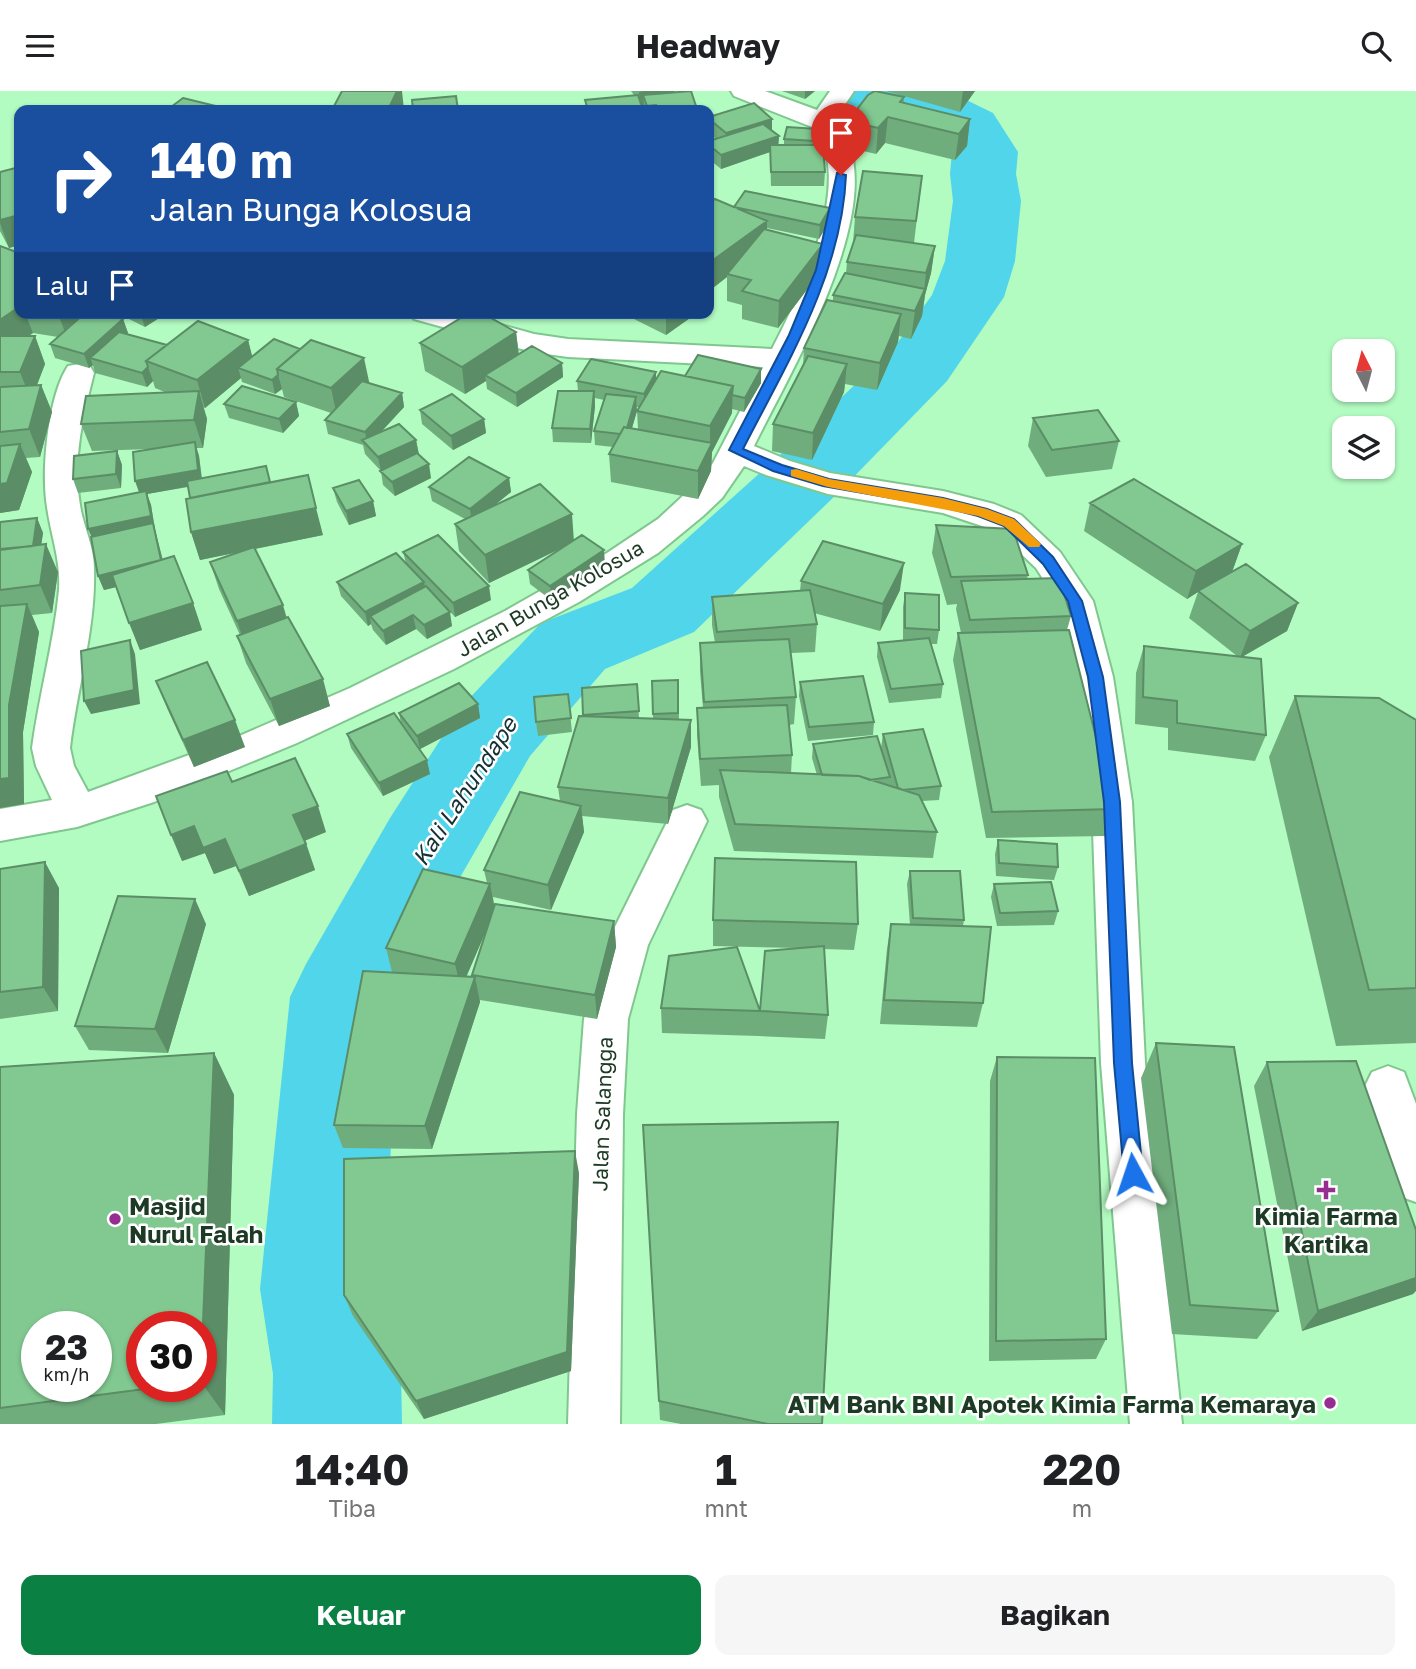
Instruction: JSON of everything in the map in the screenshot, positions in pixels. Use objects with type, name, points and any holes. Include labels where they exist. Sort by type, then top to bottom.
[{"type":"street","points":[[743,91],[834,104]]},
{"type":"street","name":"Jalan Bunga Kolosua","points":[[0,825],[77,811],[291,732],[432,667],[544,606],[615,564],[684,515],[728,468],[796,335],[822,270],[840,194],[842,157],[834,104]]},
{"type":"street","points":[[446,319],[532,343],[568,348],[690,352],[782,359]]},
{"type":"street","points":[[77,811],[55,766],[51,748],[76,594],[77,564],[63,505],[61,465],[65,424],[79,373]]},
{"type":"street","points":[[736,450],[778,468],[828,483],[943,502],[982,512],[1009,523],[1048,560],[1075,601],[1095,677],[1112,802],[1123,1063],[1156,1424]]},
{"type":"street","name":"Jalan Salangga","points":[[594,1424],[600,1114],[606,1019],[627,945],[687,821]]},
{"type":"street","points":[[1388,1086],[1416,1180]]},
{"type":"building","points":[[342,91],[397,91],[390,105],[335,105]]},
{"type":"building","points":[[691,91],[696,105],[647,105],[643,95]]},
{"type":"building","points":[[875,91],[904,97],[900,102],[970,119],[959,134],[888,117],[878,128],[848,121],[868,95]]},
{"type":"building","points":[[638,95],[641,105],[586,105],[585,100]]},
{"type":"building","points":[[456,96],[457,105],[412,105],[412,100]]},
{"type":"building","points":[[183,98],[212,105],[174,105]]},
{"type":"building","points":[[754,103],[772,119],[726,133],[714,123],[714,115]]},
{"type":"building","points":[[763,124],[779,136],[721,155],[714,149],[714,139]]},
{"type":"building","points":[[787,127],[832,130],[830,142],[784,139]]},
{"type":"building","points":[[770,145],[823,145],[825,172],[771,172]]},
{"type":"building","points":[[14,168],[14,216],[0,220],[0,172]]},
{"type":"building","points":[[863,171],[922,176],[916,221],[855,217]]},
{"type":"building","points":[[745,191],[830,208],[820,225],[734,207]]},
{"type":"building","points":[[714,200],[767,221],[714,259]]},
{"type":"building","points":[[764,229],[823,244],[779,301],[742,291],[751,280],[727,274]]},
{"type":"building","points":[[856,235],[935,246],[926,273],[847,262]]},
{"type":"building","points":[[0,246],[14,251],[14,310],[0,320]]},
{"type":"building","points":[[845,273],[925,289],[915,311],[833,295]]},
{"type":"building","points":[[827,300],[901,314],[880,363],[804,348]]},
{"type":"building","points":[[78,319],[123,319],[84,354],[50,344]]},
{"type":"building","points":[[459,319],[493,319],[516,332],[462,367],[420,343]]},
{"type":"building","points":[[198,321],[248,340],[197,380],[146,361]]},
{"type":"building","points":[[119,332],[167,345],[146,361],[148,367],[142,373],[90,358]]},
{"type":"building","points":[[0,336],[35,336],[20,372],[0,372]]},
{"type":"building","points":[[274,339],[300,349],[277,369],[278,375],[272,380],[238,368]]},
{"type":"building","points":[[311,340],[364,358],[331,388],[277,369]]},
{"type":"building","points":[[532,346],[562,363],[516,393],[485,375]]},
{"type":"building","points":[[698,355],[761,369],[745,398],[732,395],[733,386],[685,376]]},
{"type":"building","points":[[808,356],[847,364],[813,433],[773,424]]},
{"type":"building","points":[[591,359],[656,372],[644,394],[577,381]]},
{"type":"building","points":[[661,371],[733,386],[710,426],[637,411]]},
{"type":"building","points":[[362,381],[402,393],[365,432],[325,420]]},
{"type":"building","points":[[41,385],[29,429],[0,432],[0,387]]},
{"type":"building","points":[[242,386],[296,402],[279,419],[224,404]]},
{"type":"building","points":[[199,391],[194,420],[81,424],[86,396]]},
{"type":"building","points":[[558,391],[594,391],[590,429],[552,428]]},
{"type":"building","points":[[452,394],[484,419],[451,436],[420,410]]},
{"type":"building","points":[[606,394],[636,397],[627,428],[624,427],[620,434],[594,431]]},
{"type":"building","points":[[1098,410],[1119,441],[1052,450],[1033,418]]},
{"type":"building","points":[[399,424],[416,440],[378,457],[362,440]]},
{"type":"building","points":[[624,427],[712,443],[698,471],[609,454]]},
{"type":"building","points":[[195,442],[198,470],[135,481],[133,452]]},
{"type":"building","points":[[20,444],[7,483],[0,484],[0,446]]},
{"type":"building","points":[[117,451],[116,474],[73,479],[74,456]]},
{"type":"building","points":[[417,453],[429,464],[392,482],[380,471]]},
{"type":"building","points":[[469,457],[509,478],[470,509],[429,487]]},
{"type":"building","points":[[266,466],[270,482],[190,498],[187,481]]},
{"type":"building","points":[[308,475],[316,508],[191,532],[186,499]]},
{"type":"building","points":[[1134,479],[1242,544],[1196,571],[1090,503]]},
{"type":"building","points":[[359,480],[373,501],[346,511],[333,488]]},
{"type":"building","points":[[540,484],[572,514],[485,555],[455,524]]},
{"type":"building","points":[[146,491],[151,516],[88,529],[85,503]]},
{"type":"building","points":[[37,518],[33,546],[0,549],[0,522]]},
{"type":"building","points":[[153,523],[161,560],[98,576],[91,537]]},
{"type":"building","points":[[936,525],[1013,529],[1028,575],[951,577]]},
{"type":"building","points":[[438,535],[489,586],[453,603],[403,552]]},
{"type":"building","points":[[582,535],[604,550],[550,586],[528,570]]},
{"type":"building","points":[[823,541],[904,563],[883,604],[801,581]]},
{"type":"building","points":[[46,544],[40,585],[0,590],[0,550]]},
{"type":"building","points":[[254,547],[283,605],[237,621],[210,562]]},
{"type":"building","points":[[396,553],[424,582],[365,612],[337,582]]},
{"type":"building","points":[[174,556],[193,603],[129,623],[112,575]]},
{"type":"building","points":[[1246,564],[1298,603],[1250,631],[1198,591]]},
{"type":"building","points":[[1059,578],[1071,616],[970,620],[961,581]]},
{"type":"building","points":[[426,586],[450,612],[424,625],[413,615],[383,631],[370,616]]},
{"type":"building","points":[[810,590],[817,624],[717,632],[712,597]]},
{"type":"building","points":[[905,593],[939,595],[939,630],[905,628]]},
{"type":"building","points":[[27,604],[9,705],[9,778],[0,779],[0,606]]},
{"type":"building","points":[[288,617],[323,679],[270,699],[237,636]]},
{"type":"building","points":[[1069,630],[1114,809],[992,812],[958,633]]},
{"type":"building","points":[[929,638],[943,684],[891,689],[878,643]]},
{"type":"building","points":[[789,639],[796,697],[704,702],[700,643]]},
{"type":"building","points":[[130,640],[134,690],[84,701],[81,651]]},
{"type":"building","points":[[1144,646],[1261,659],[1266,735],[1177,723],[1177,701],[1143,697]]},
{"type":"building","points":[[207,662],[235,720],[183,740],[156,681]]},
{"type":"building","points":[[863,676],[874,722],[809,727],[800,682]]},
{"type":"building","points":[[678,680],[678,713],[653,714],[652,681]]},
{"type":"building","points":[[459,683],[478,704],[417,736],[399,713]]},
{"type":"building","points":[[637,684],[639,711],[583,715],[582,688]]},
{"type":"building","points":[[568,694],[571,718],[536,722],[534,697]]},
{"type":"building","points":[[1295,696],[1379,698],[1416,720],[1416,988],[1369,990]]},
{"type":"building","points":[[787,705],[792,755],[700,759],[697,708]]},
{"type":"building","points":[[394,713],[427,760],[379,783],[347,734]]},
{"type":"building","points":[[579,716],[691,720],[668,798],[558,787]]},
{"type":"building","points":[[923,729],[941,786],[903,790],[898,788],[883,734]]},
{"type":"building","points":[[877,736],[890,777],[870,780],[859,776],[822,775],[813,744]]},
{"type":"building","points":[[295,758],[318,806],[293,815],[306,844],[239,871],[225,839],[203,848],[194,826],[171,835],[156,796],[227,771],[232,782]]},
{"type":"building","points":[[720,770],[859,776],[919,795],[937,832],[735,824]]},
{"type":"building","points":[[520,792],[581,806],[548,885],[484,870]]},
{"type":"building","points":[[998,840],[1057,844],[1058,867],[999,863]]},
{"type":"building","points":[[715,858],[856,862],[858,924],[713,920]]},
{"type":"building","points":[[45,862],[43,987],[0,992],[0,869]]},
{"type":"building","points":[[423,869],[490,884],[455,964],[386,948]]},
{"type":"building","points":[[910,871],[960,871],[964,920],[913,918]]},
{"type":"building","points":[[1051,882],[1058,911],[1000,913],[994,884]]},
{"type":"building","points":[[118,896],[195,899],[155,1029],[75,1026]]},
{"type":"building","points":[[495,904],[614,921],[595,995],[472,975]]},
{"type":"building","points":[[891,924],[991,927],[983,1003],[884,1000]]},
{"type":"building","points":[[824,946],[828,1015],[760,1011],[765,951]]},
{"type":"building","points":[[737,947],[760,1011],[661,1008],[669,956]]},
{"type":"building","points":[[363,971],[475,977],[425,1126],[334,1125]]},
{"type":"building","points":[[1156,1043],[1234,1047],[1278,1311],[1190,1305]]},
{"type":"building","name":"Masjid Nurul Falah","points":[[214,1053],[203,1311],[126,1311],[126,1391],[112,1393],[112,1311],[21,1311],[21,1402],[46,1402],[0,1408],[0,1067]]},
{"type":"building","points":[[997,1057],[1095,1058],[1106,1339],[996,1341]]},
{"type":"building","name":"Kimia Farma Kartika","points":[[1356,1061],[1416,1230],[1416,1278],[1318,1311],[1267,1062]]},
{"type":"building","points":[[838,1122],[822,1424],[768,1424],[659,1401],[643,1125]]},
{"type":"building","points":[[575,1151],[567,1352],[416,1401],[344,1295],[344,1159]]},
{"type":"waterway","name":"Kali Lahundape","points":[[337,1424],[337,1374],[322,1289],[344,997],[426,847],[496,731],[573,646],[663,610],[811,472],[920,365],[968,297],[980,261],[987,201],[983,174],[985,152],[970,127],[921,102],[866,91]]},
{"type":"slow traffic","points":[[796,473],[828,483],[943,502],[982,512],[1009,523],[1034,544]]},
{"type":"place","name":"Kimia Farma Kartika","points":[[1326,1190]]},
{"type":"place","name":"Masjid Nurul Falah","points":[[115,1219]]},
{"type":"place","name":"ATM Bank BNI Apotek Kimia Farma Kemaraya","points":[[1330,1403]]},
{"type":"route","points":[[841,175],[840,194],[822,270],[796,335],[736,450],[778,468],[828,483],[943,502],[982,512],[1009,523],[1048,560],[1075,601],[1095,677],[1112,802],[1123,1063],[1133,1174]]}]
